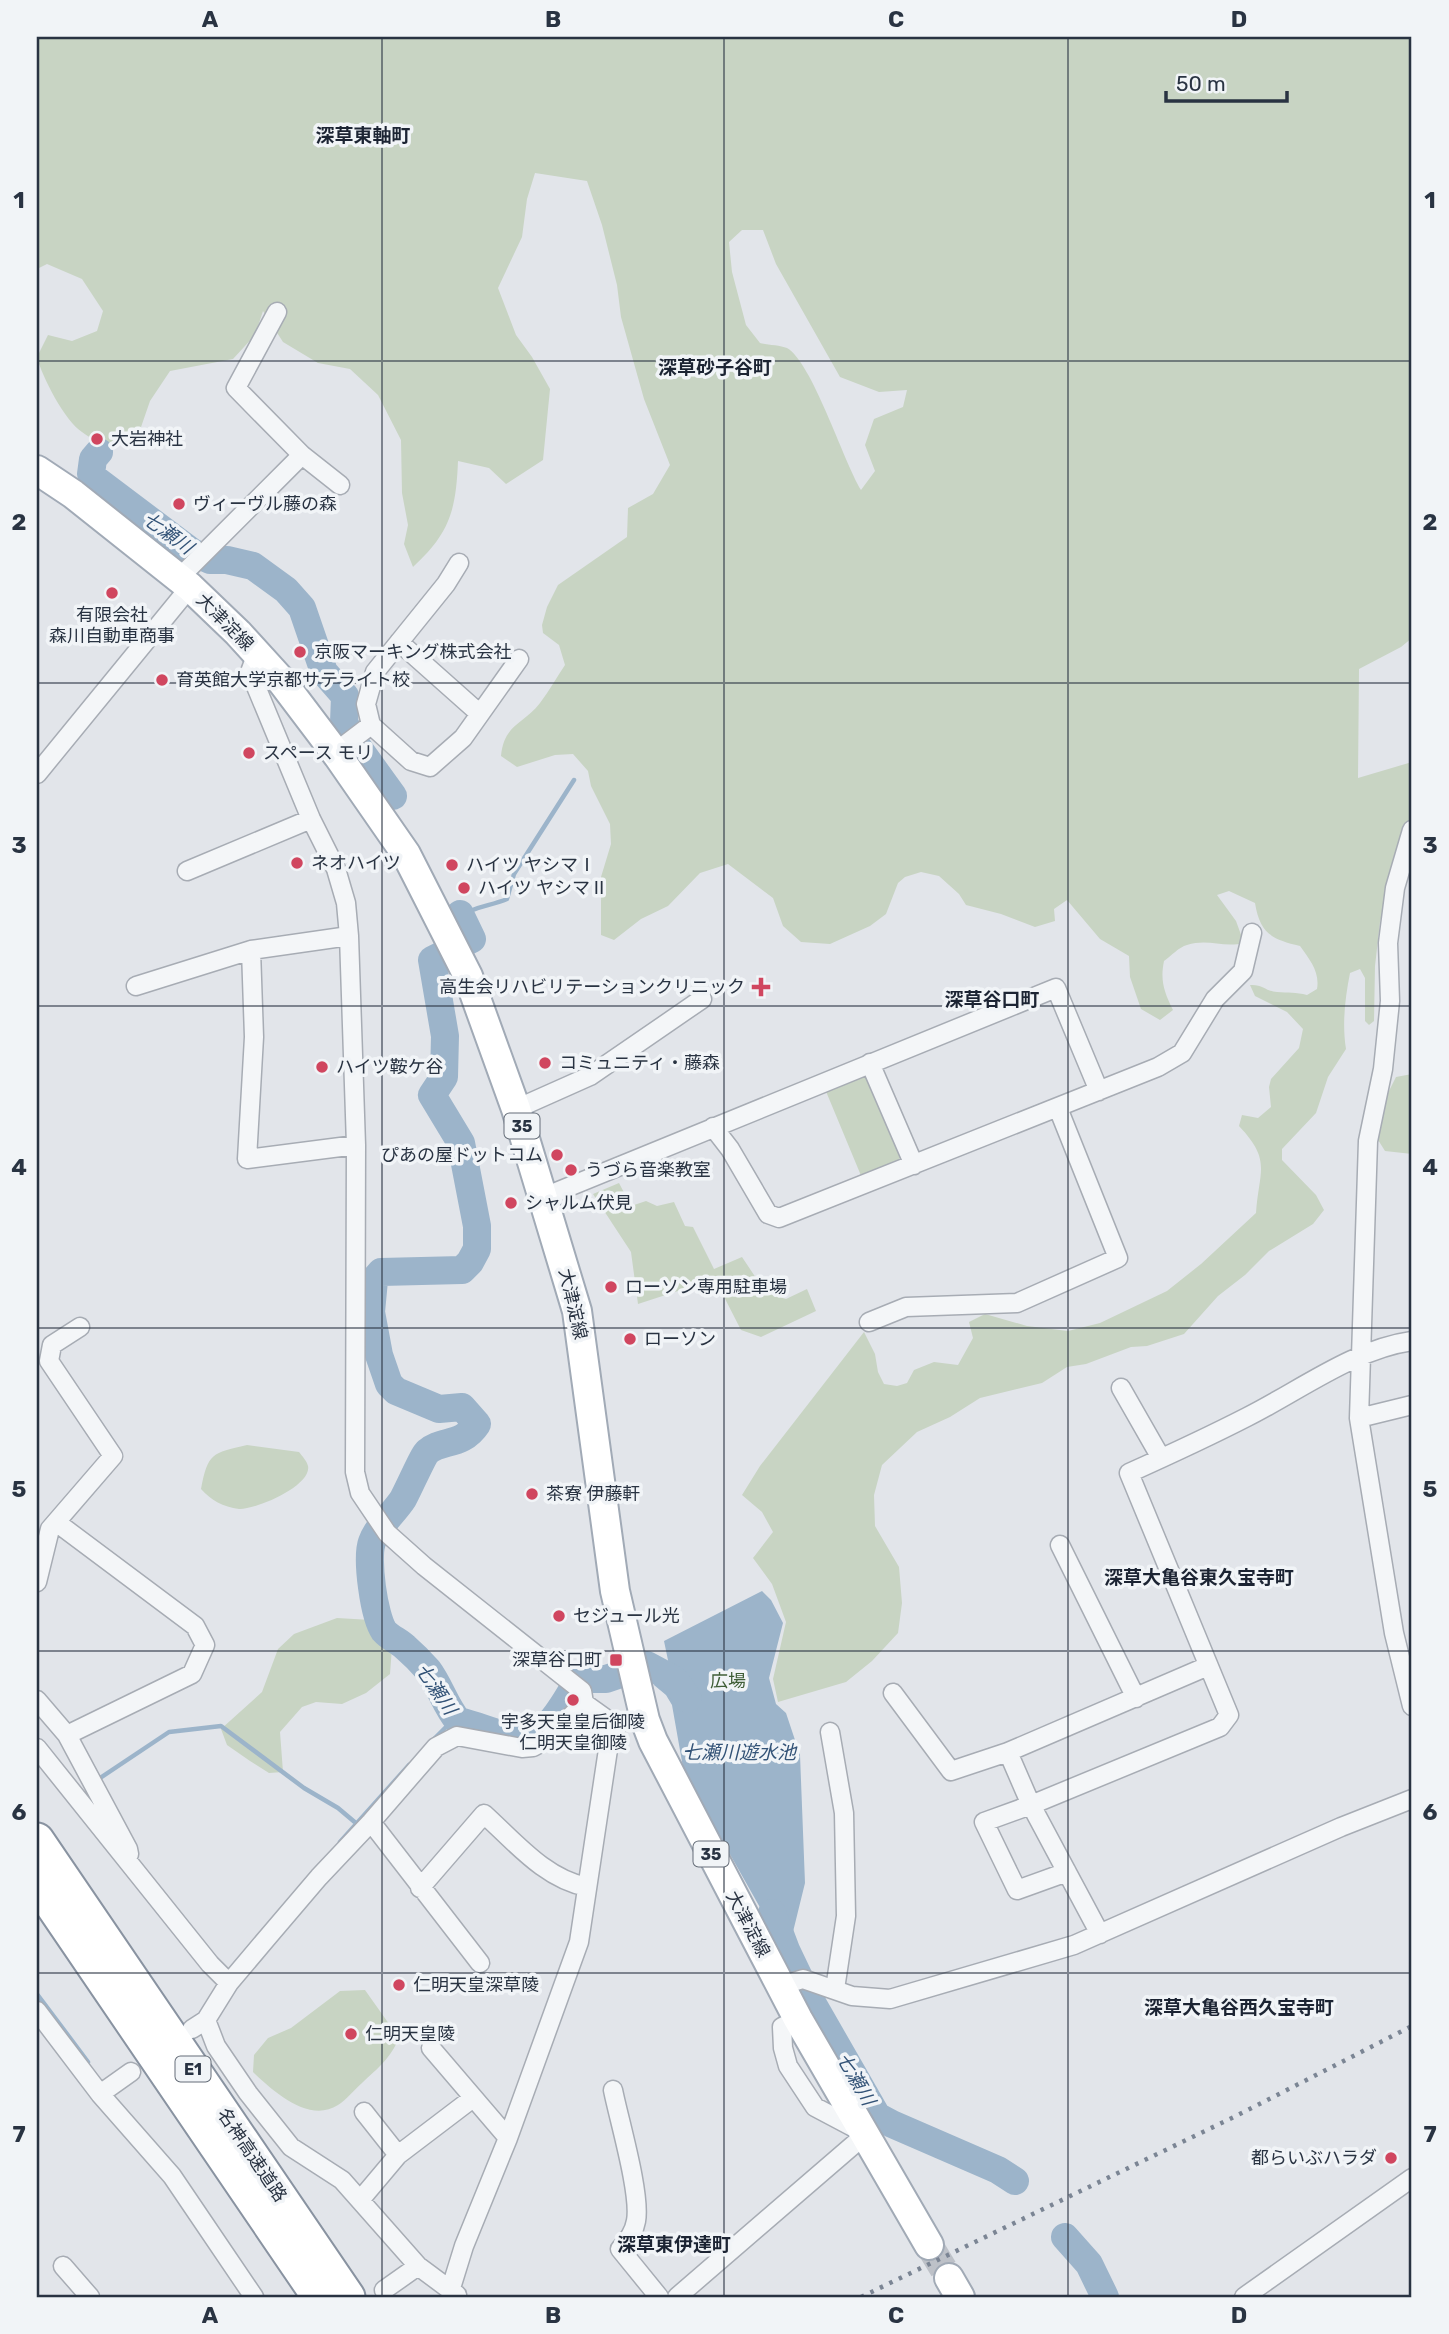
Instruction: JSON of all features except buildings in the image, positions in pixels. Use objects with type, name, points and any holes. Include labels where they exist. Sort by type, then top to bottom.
[{"type":"highway","name":"名神高速道路","points":[[37,1840],[348,2297]]},
{"type":"highway","name":"名神高速道路","points":[[37,1884],[319,2297]]},
{"type":"main road","name":"大津淀線","points":[[37,470],[192,569],[279,678],[353,739],[405,854],[468,976],[516,1109],[544,1197],[579,1323],[615,1591],[645,1720],[653,1741],[792,1982],[798,2020],[929,2245]]},
{"type":"street","points":[[277,312],[236,388],[302,455],[340,485]]},
{"type":"street","points":[[37,774],[192,569],[302,455]]},
{"type":"street","points":[[458,563],[446,584],[375,672],[353,739],[430,767],[463,738],[519,659]]},
{"type":"street","points":[[399,642],[480,713]]},
{"type":"street","points":[[257,653],[250,672],[311,819],[336,869],[346,903],[356,1145],[355,1472],[360,1493],[383,1528],[424,1566],[612,1723],[645,1720]]},
{"type":"street","points":[[187,871],[311,819]]},
{"type":"street","points":[[1412,830],[1395,888],[1388,943],[1390,1001],[1383,1069],[1368,1141],[1359,1418],[1394,1633],[1412,1706]]},
{"type":"street","points":[[713,1127],[768,1213],[779,1218],[1158,1067],[1182,1052],[1215,999],[1242,971],[1252,933]]},
{"type":"street","points":[[136,986],[251,950],[349,936]]},
{"type":"street","points":[[251,950],[254,1037],[247,1159],[356,1145]]},
{"type":"street","points":[[544,1197],[1056,988],[1100,1091]]},
{"type":"street","points":[[516,1109],[590,1076],[702,999]]},
{"type":"street","points":[[870,1063],[914,1165]]},
{"type":"street","points":[[869,1322],[906,1307],[1017,1303],[1118,1258],[1058,1108]]},
{"type":"street","points":[[37,1583],[50,1529],[113,1456],[49,1361],[52,1345],[79,1327]]},
{"type":"street","points":[[1067,1872],[1017,1890],[984,1822],[1220,1727],[1229,1715],[1129,1473],[1246,1418],[1363,1355],[1395,1343],[1412,1341]]},
{"type":"street","points":[[1121,1388],[1161,1458]]},
{"type":"street","points":[[1359,1418],[1412,1405]]},
{"type":"street","points":[[56,1522],[195,1626],[205,1645],[192,1674],[67,1735]]},
{"type":"street","points":[[1060,1545],[1136,1698]]},
{"type":"street","points":[[893,1693],[951,1771],[1008,1752],[1208,1666]]},
{"type":"street","points":[[578,1692],[548,1739],[533,1747],[522,1748],[457,1736],[436,1746],[371,1822],[314,1875],[199,2024],[291,2147],[342,2180],[418,2266],[455,2293],[464,2246],[508,2138],[579,1942],[612,1723]]},
{"type":"street","points":[[37,1700],[67,1735],[128,1849],[130,1865]]},
{"type":"street","points":[[830,1731],[844,1813],[846,1916],[835,1989]]},
{"type":"street","points":[[37,1748],[210,1964],[229,1983]]},
{"type":"street","points":[[1008,1752],[1031,1805],[1100,1934]]},
{"type":"street","points":[[792,1982],[835,1989],[852,1996],[890,1999],[1074,1945],[1341,1827],[1412,1799]]},
{"type":"street","points":[[420,1888],[484,1814],[551,1874],[569,1884],[587,1887]]},
{"type":"street","points":[[371,1822],[480,1963]]},
{"type":"street","points":[[37,2011],[100,2094],[172,2176],[254,2297]]},
{"type":"street","points":[[431,2048],[508,2138]]},
{"type":"street","points":[[100,2094],[131,2072]]},
{"type":"street","points":[[612,2090],[635,2193],[636,2219],[631,2238],[620,2249],[659,2297]]},
{"type":"street","points":[[361,2199],[398,2155],[473,2098]]},
{"type":"street","points":[[364,2112],[398,2155]]},
{"type":"street","points":[[677,2297],[866,2134]]},
{"type":"street","points":[[1244,2297],[1412,2178]]},
{"type":"street","points":[[63,2266],[90,2297]]},
{"type":"street","points":[[384,2290],[418,2266]]},
{"type":"green space","points":[[37,37],[1412,37],[1412,638],[1401,647],[1359,669],[1358,778],[1412,762],[1412,817],[1396,859],[1380,922],[1375,966],[1374,1021],[1369,1025],[1365,1021],[1365,978],[1360,969],[1350,973],[1348,982],[1344,1021],[1346,1049],[1328,1077],[1316,1113],[1282,1149],[1282,1160],[1316,1195],[1324,1210],[1313,1224],[1269,1251],[1245,1275],[1218,1296],[1184,1334],[1147,1346],[1131,1347],[1086,1364],[1067,1367],[1042,1383],[980,1398],[950,1417],[917,1432],[882,1465],[874,1495],[875,1526],[899,1567],[902,1603],[898,1633],[872,1661],[846,1682],[778,1702],[773,1679],[786,1622],[772,1584],[753,1558],[773,1532],[762,1512],[742,1495],[760,1466],[864,1332],[875,1354],[878,1372],[884,1384],[897,1386],[907,1383],[914,1370],[934,1362],[958,1365],[973,1338],[969,1322],[985,1314],[1027,1326],[1068,1331],[1100,1323],[1167,1291],[1201,1264],[1256,1213],[1261,1176],[1260,1158],[1256,1148],[1239,1126],[1242,1115],[1258,1118],[1271,1107],[1271,1079],[1299,1048],[1303,1029],[1287,1012],[1255,996],[1250,985],[1274,992],[1307,995],[1317,989],[1318,983],[1311,961],[1300,946],[1282,941],[1264,928],[1255,903],[1229,891],[1217,895],[1236,921],[1244,943],[1195,943],[1181,948],[1164,961],[1164,986],[1173,1010],[1160,1020],[1141,1009],[1130,977],[1129,956],[1100,939],[1067,900],[1054,909],[1055,921],[1035,927],[966,905],[959,894],[939,876],[921,872],[905,877],[898,883],[886,914],[870,926],[830,944],[801,942],[783,926],[773,898],[728,864],[700,873],[668,906],[641,919],[614,940],[601,935],[601,877],[611,844],[610,824],[591,786],[588,771],[573,754],[555,755],[517,767],[501,756],[510,731],[540,703],[565,665],[559,645],[543,633],[542,625],[558,585],[627,537],[628,508],[653,494],[670,465],[644,399],[621,317],[617,285],[602,225],[587,181],[535,173],[527,199],[522,237],[498,288],[516,335],[550,389],[543,460],[506,484],[489,468],[458,461],[449,520],[435,543],[413,567],[404,544],[408,525],[402,493],[401,440],[378,395],[350,369],[318,363],[283,342],[263,311],[255,335],[233,359],[170,371],[150,401],[140,430],[107,445],[85,434],[68,418],[49,387],[37,357],[48,335],[72,341],[97,331],[103,311],[82,279],[47,264],[37,269]],"holes":[[[742,230],[763,230],[776,264],[840,377],[879,392],[907,390],[903,407],[874,419],[865,445],[875,471],[861,490],[817,391],[797,357],[787,348],[760,343],[746,325],[732,272],[729,242]]]},
{"type":"green space","points":[[1412,1074],[1412,1154],[1385,1151],[1375,1135],[1381,1107],[1396,1077]]},
{"type":"green space","points":[[864,1076],[873,1081],[901,1154],[898,1164],[862,1178],[825,1089]]},
{"type":"green space","points":[[619,1183],[631,1206],[646,1201],[657,1206],[674,1202],[685,1226],[693,1227],[714,1269],[742,1257],[766,1293],[786,1299],[807,1289],[816,1311],[761,1337],[741,1330],[719,1287],[684,1289],[638,1304],[631,1252],[593,1194]]},
{"type":"green space","points":[[247,1445],[299,1452],[308,1466],[307,1474],[292,1489],[269,1501],[247,1508],[228,1507],[201,1489],[206,1468],[209,1461],[219,1453]]},
{"type":"green space","points":[[337,1618],[371,1620],[392,1647],[390,1674],[366,1693],[342,1704],[316,1702],[302,1707],[280,1732],[283,1772],[269,1773],[227,1745],[221,1729],[262,1692],[278,1649],[294,1634]]},
{"type":"green space","points":[[365,1990],[399,2038],[383,2063],[341,2103],[327,2110],[304,2108],[281,2096],[253,2072],[254,2055],[268,2038],[291,2028],[340,1991]]},
{"type":"water","name":"七瀬川遊水池","points":[[762,1591],[771,1600],[783,1623],[769,1678],[776,1704],[786,1713],[800,1755],[805,1883],[790,1944],[776,1950],[766,1918],[684,1773],[672,1705],[666,1695],[654,1685],[669,1665],[664,1641]]},
{"type":"waterway","name":"七瀬川","points":[[99,452],[93,459],[91,474],[95,479],[192,552],[210,560],[227,560],[253,566],[286,590],[302,608],[324,672],[345,696],[344,723],[393,796]]},
{"type":"waterway","points":[[461,916],[507,899],[514,874],[574,780]]},
{"type":"waterway","name":"七瀬川","points":[[460,914],[472,939],[468,941]]},
{"type":"waterway","name":"七瀬川","points":[[440,956],[432,960],[445,1036],[444,1077],[432,1095],[461,1143],[477,1226],[477,1249],[462,1270],[381,1272],[374,1280],[371,1312],[379,1355],[389,1384],[396,1391],[439,1409],[462,1407],[477,1424],[458,1440],[439,1445],[427,1452],[403,1499],[374,1536],[370,1550],[371,1574],[380,1624],[386,1633],[403,1645],[428,1670],[458,1721],[512,1737],[535,1735],[544,1728],[553,1720],[579,1679],[606,1679],[647,1665],[675,1680],[688,1699]]},
{"type":"waterway","points":[[432,1741],[451,1722],[458,1721]]},
{"type":"waterway","points":[[97,1780],[169,1732],[221,1726],[357,1824]]},
{"type":"waterway","points":[[340,1842],[409,1765]]},
{"type":"waterway","name":"七瀬川","points":[[772,1913],[807,1994],[877,2116],[998,2170],[1015,2181]]},
{"type":"waterway","points":[[37,1994],[88,2062]]},
{"type":"waterway","name":"七瀬川","points":[[1065,2237],[1089,2264],[1105,2297]]},
{"type":"tunnel","points":[[929,2245],[949,2278]]},
{"type":"railway","points":[[861,2297],[1236,2116],[1412,2026]]},
{"type":"place","name":"大岩神社","points":[[97,439]]},
{"type":"place","name":"ヴィーヴル藤の森","points":[[179,504]]},
{"type":"place","name":"有限会社 森川自動車商事","points":[[112,593]]},
{"type":"place","name":"京阪マーキング株式会社","points":[[300,652]]},
{"type":"place","name":"育英館大学京都サテライト校","points":[[162,680]]},
{"type":"place","name":"スペース モリ","points":[[249,753]]},
{"type":"place","name":"ネオハイツ","points":[[297,863]]},
{"type":"place","name":"ハイツ ヤシマⅠ","points":[[452,865]]},
{"type":"place","name":"ハイツ ヤシマⅡ","points":[[464,888]]},
{"type":"place","name":"高生会リハビリテーションクリニック","points":[[761,987]]},
{"type":"place","name":"コミュニティ・藤森","points":[[545,1063]]},
{"type":"place","name":"ハイツ鞍ケ谷","points":[[322,1067]]},
{"type":"place","name":"ぴあの屋ドットコム","points":[[557,1155]]},
{"type":"place","name":"うづら音楽教室","points":[[571,1170]]},
{"type":"place","name":"シャルム伏見","points":[[511,1203]]},
{"type":"place","name":"ローソン専用駐車場","points":[[611,1287]]},
{"type":"place","name":"ローソン","points":[[630,1339]]},
{"type":"place","name":"茶寮 伊藤軒","points":[[532,1494]]},
{"type":"place","name":"セジュール光","points":[[559,1616]]},
{"type":"place","name":"深草谷口町","points":[[616,1660]]},
{"type":"place","name":"宇多天皇皇后御陵 仁明天皇御陵","points":[[573,1700]]},
{"type":"place","name":"仁明天皇深草陵","points":[[399,1985]]},
{"type":"place","name":"仁明天皇陵","points":[[351,2034]]},
{"type":"place","name":"都らいぶハラダ","points":[[1391,2158]]},
{"type":"district","name":"深草東軸町","points":[[363,135]]},
{"type":"district","name":"深草砂子谷町","points":[[715,367]]},
{"type":"district","name":"深草谷口町","points":[[992,999]]},
{"type":"district","name":"深草大亀谷東久宝寺町","points":[[1199,1577]]},
{"type":"district","name":"深草大亀谷西久宝寺町","points":[[1239,2007]]},
{"type":"district","name":"深草東伊達町","points":[[674,2244]]},
{"type":"park label","name":"広場","points":[[728,1681]]}]
